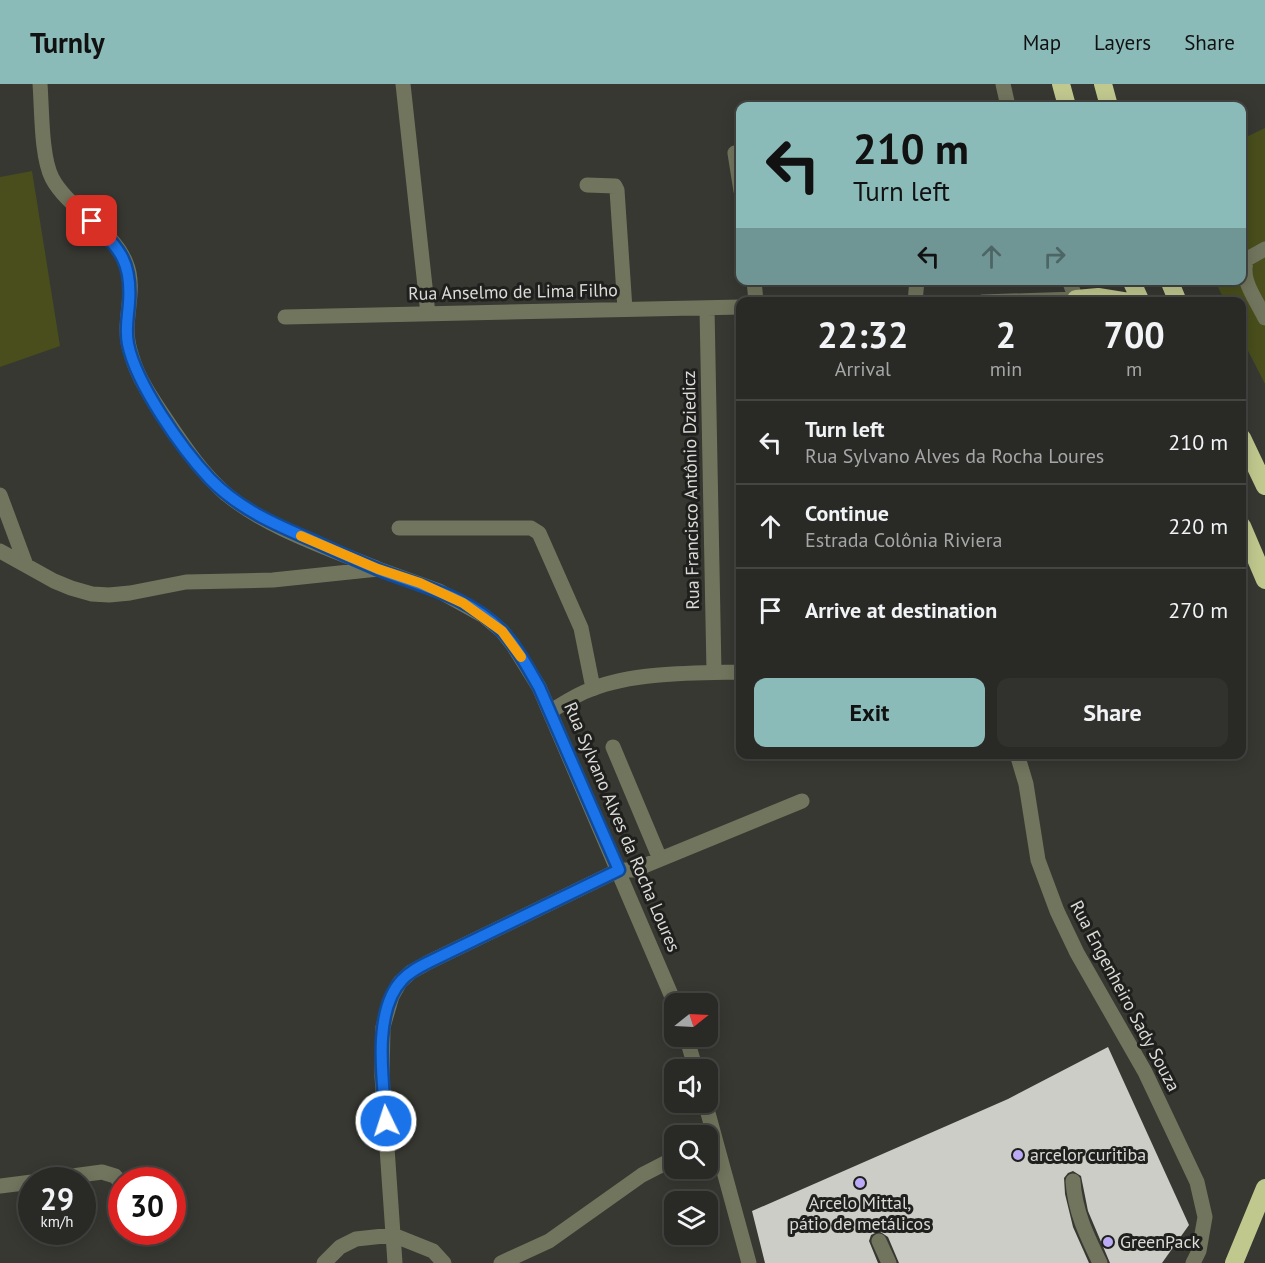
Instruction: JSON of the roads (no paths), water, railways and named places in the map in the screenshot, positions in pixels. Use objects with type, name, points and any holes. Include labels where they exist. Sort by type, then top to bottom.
[{"type":"highway","points":[[1061,84],[1066,102]]},
{"type":"highway","points":[[1104,84],[1109,102]]},
{"type":"highway","points":[[1246,446],[1265,486]]},
{"type":"highway","points":[[1246,523],[1265,563]]},
{"type":"highway","points":[[1246,535],[1265,580]]},
{"type":"highway","points":[[1234,1263],[1265,1188]]},
{"type":"street","points":[[40,84],[45,150],[52,178],[126,261],[130,287],[126,332],[132,360],[144,384],[182,443],[211,479],[240,505],[277,525],[378,569]]},
{"type":"street","points":[[403,84],[428,314]]},
{"type":"street","points":[[1003,84],[1007,102]]},
{"type":"street","points":[[735,153],[736,159]]},
{"type":"street","points":[[586,185],[610,185],[615,186],[617,190],[625,309]]},
{"type":"street","points":[[1246,262],[1265,249]]},
{"type":"street","points":[[1246,281],[1265,318]]},
{"type":"street","name":"Rua Anselmo de Lima Filho","points":[[285,317],[736,307]]},
{"type":"street","name":"Rua Francisco Antônio Dziedicz","points":[[707,308],[714,672]]},
{"type":"street","points":[[0,495],[26,565]]},
{"type":"street","points":[[399,528],[531,528],[539,533],[580,628],[593,688]]},
{"type":"street","name":"Rua Sylvano Alves da Rocha Loures","points":[[0,551],[71,588],[92,594],[109,595],[186,582],[273,580],[378,569],[420,583],[455,599],[484,616],[502,631],[528,666],[550,711],[670,993]]},
{"type":"street","points":[[550,711],[593,688],[642,678],[736,672]]},
{"type":"street","points":[[613,747],[660,859]]},
{"type":"street","name":"Rua Engenheiro Sady Souza","points":[[1018,759],[1026,784],[1038,860],[1057,910],[1077,953],[1145,1072],[1197,1182],[1205,1217],[1196,1257]]},
{"type":"street","points":[[395,1263],[382,1050],[386,1012],[400,982],[411,972],[429,962],[619,870],[634,870],[802,801]]},
{"type":"street","points":[[718,1161],[749,1263]]},
{"type":"street","points":[[501,1263],[549,1241],[642,1175],[664,1164]]},
{"type":"street","points":[[1072,1181],[1074,1200],[1080,1220],[1100,1263]]},
{"type":"street","points":[[0,1186],[18,1184]]},
{"type":"street","points":[[324,1263],[340,1247],[356,1239],[393,1235],[434,1251],[444,1263]]},
{"type":"street","points":[[879,1241],[889,1263]]},
{"type":"place","name":"arcelor curitiba","points":[[1018,1155]]},
{"type":"place","name":"Arcelo Mittal, pátio de metálicos","points":[[860,1183]]},
{"type":"place","name":"GreenPack","points":[[1108,1242]]}]
